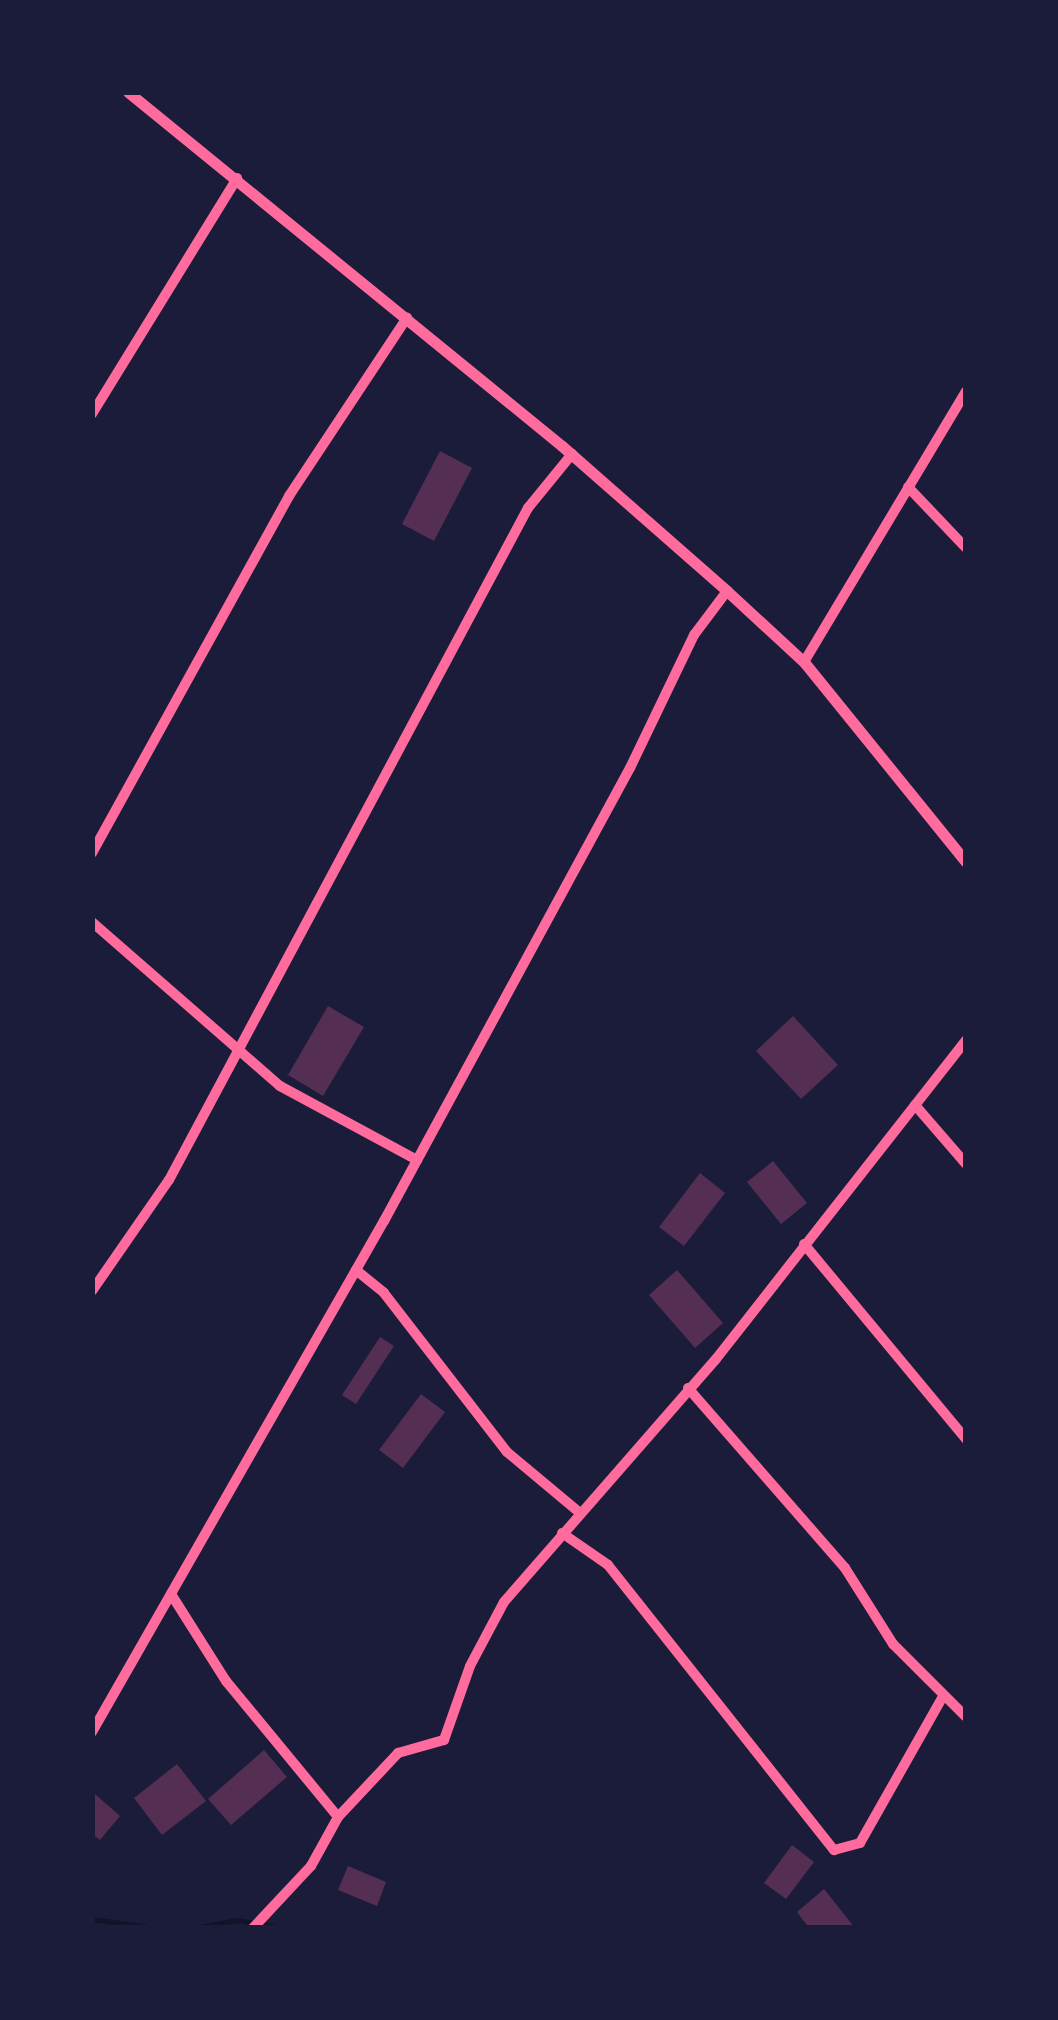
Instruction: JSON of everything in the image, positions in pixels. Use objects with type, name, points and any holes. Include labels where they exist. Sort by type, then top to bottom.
[{"type":"street","points":[[128,92],[572,454],[727,590],[804,662],[966,862]]},
{"type":"street","points":[[92,414],[236,178]]},
{"type":"street","points":[[92,853],[289,496],[407,318]]},
{"type":"street","points":[[804,662],[966,390]]},
{"type":"street","points":[[92,1292],[169,1180],[528,508],[572,454]]},
{"type":"street","points":[[908,487],[966,548]]},
{"type":"street","points":[[92,1732],[417,1160],[630,768],[694,635],[727,590]]},
{"type":"street","points":[[92,922],[240,1044],[280,1086],[417,1160]]},
{"type":"street","points":[[253,1928],[311,1866],[338,1817],[398,1753],[444,1740],[470,1666],[504,1602],[688,1388],[966,1040]]},
{"type":"street","points":[[914,1105],[966,1164]]},
{"type":"street","points":[[804,1244],[966,1440]]},
{"type":"street","points":[[356,1270],[384,1293],[507,1452],[580,1513]]},
{"type":"street","points":[[688,1388],[844,1568],[893,1644],[966,1717]]},
{"type":"street","points":[[562,1533],[608,1565],[834,1850],[860,1843],[943,1696]]},
{"type":"street","points":[[171,1594],[226,1681],[338,1817]]},
{"type":"building","points":[[440,451],[472,468],[434,541],[402,524]]},
{"type":"building","points":[[328,1006],[364,1027],[323,1096],[288,1075]]},
{"type":"building","points":[[793,1016],[838,1065],[801,1099],[756,1051]]},
{"type":"building","points":[[773,1161],[807,1203],[781,1224],[747,1182]]},
{"type":"building","points":[[700,1173],[725,1193],[684,1246],[659,1227]]},
{"type":"building","points":[[677,1270],[723,1323],[695,1348],[649,1295]]},
{"type":"building","points":[[380,1337],[394,1346],[356,1404],[342,1395]]},
{"type":"building","points":[[421,1394],[445,1412],[403,1468],[379,1450]]},
{"type":"building","points":[[264,1750],[287,1777],[231,1825],[208,1799]]},
{"type":"building","points":[[177,1764],[206,1801],[162,1835],[134,1798]]},
{"type":"building","points":[[95,1794],[120,1816],[100,1840],[92,1834]]},
{"type":"building","points":[[792,1845],[814,1862],[786,1899],[764,1883]]},
{"type":"building","points":[[348,1866],[386,1882],[377,1906],[338,1890]]},
{"type":"building","points":[[824,1889],[855,1928],[809,1928],[797,1912]]},
{"type":"waterway","points":[[92,1919],[155,1928]]},
{"type":"waterway","points":[[195,1928],[237,1920],[282,1928]]}]
